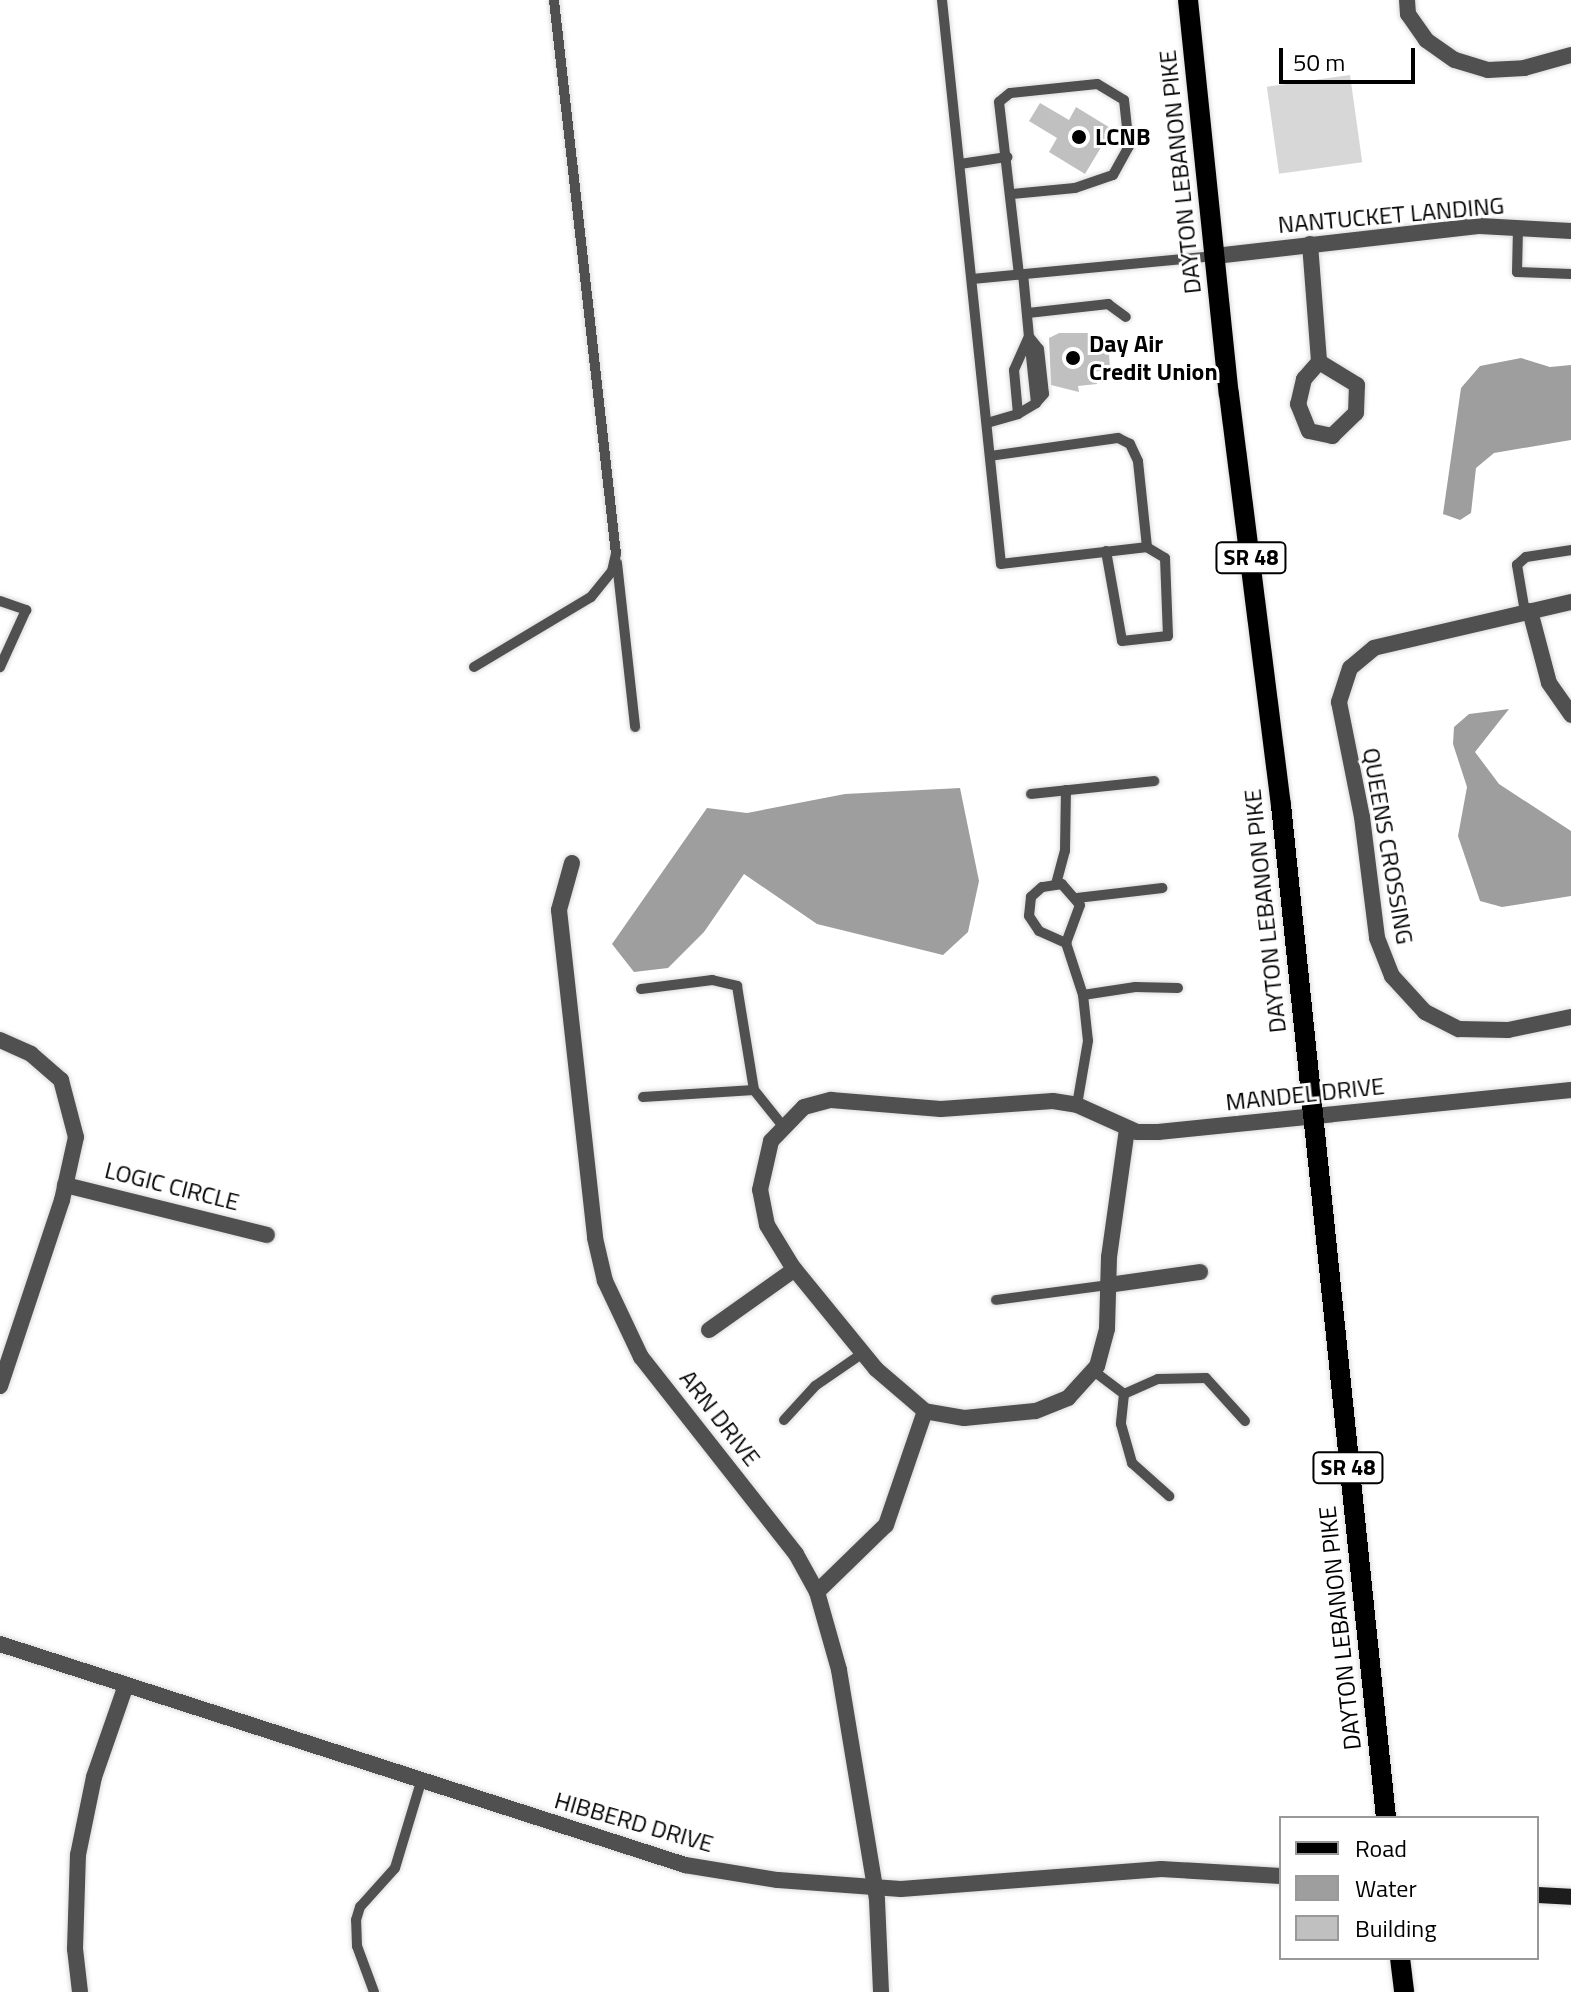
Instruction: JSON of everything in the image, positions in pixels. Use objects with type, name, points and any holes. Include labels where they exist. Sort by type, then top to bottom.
[{"type":"main road","name":"DAYTON LEBANON PIKE","points":[[1188,0],[1215,256],[1281,805],[1386,1816]]},
{"type":"main road","points":[[1400,1960],[1404,1992]]},
{"type":"street","points":[[1407,0],[1408,14],[1426,40],[1455,60],[1500,69],[1571,55]]},
{"type":"street","name":"NANTUCKET LANDING","points":[[1215,256],[1480,226],[1571,231]]},
{"type":"street","points":[[1310,244],[1319,362],[1304,379],[1298,404],[1309,431],[1332,436],[1356,413],[1357,385],[1319,362]]},
{"type":"street","name":"QUEENS CROSSING","points":[[1571,602],[1374,648],[1350,668],[1342,683],[1340,720],[1362,817],[1377,938],[1392,976],[1425,1012],[1472,1032],[1571,1017]]},
{"type":"street","points":[[1527,612],[1549,683],[1571,715]]},
{"type":"street","name":"ARN DRIVE","points":[[572,863],[559,910],[595,1238],[605,1281],[641,1357],[796,1554],[817,1592],[839,1670],[874,1887],[881,1992]]},
{"type":"street","points":[[0,1040],[50,1068],[69,1098],[76,1137],[65,1185],[0,1386]]},
{"type":"street","name":"MANDEL DRIVE","points":[[782,1125],[804,1107],[831,1100],[941,1109],[1049,1101],[1077,1105],[1127,1129],[1158,1132],[1571,1090]]},
{"type":"street","points":[[782,1125],[771,1141],[760,1190],[767,1225],[795,1269],[863,1353],[925,1411],[964,1418],[1035,1411],[1068,1398],[1095,1372],[1107,1329],[1108,1285],[1127,1129]]},
{"type":"street","name":"LOGIC CIRCLE","points":[[65,1185],[267,1235]]},
{"type":"street","points":[[709,1330],[795,1269]]},
{"type":"street","points":[[1108,1285],[1200,1272]]},
{"type":"street","points":[[817,1592],[886,1525],[925,1411]]},
{"type":"street","name":"HIBBERD DRIVE","points":[[0,1644],[125,1688],[685,1865],[778,1880],[874,1887],[967,1886],[1161,1869],[1279,1876]]},
{"type":"street","points":[[80,1992],[74,1893],[78,1855],[94,1777],[125,1688]]},
{"type":"street","points":[[1539,1895],[1571,1897]]},
{"type":"lane","points":[[554,0],[635,727]]},
{"type":"lane","points":[[942,0],[1001,564],[1106,551],[1147,547],[1165,558],[1168,636],[1122,641],[1106,551]]},
{"type":"lane","points":[[987,423],[1018,414],[1036,403],[1028,313],[999,102],[1010,93],[1097,84],[1124,100],[1129,146],[1113,175],[1075,188],[1012,194]]},
{"type":"lane","points":[[960,164],[1007,157]]},
{"type":"lane","points":[[1518,228],[1517,272],[1571,274]]},
{"type":"lane","points":[[972,279],[1215,256]]},
{"type":"lane","points":[[1028,313],[1108,304],[1126,317]]},
{"type":"lane","points":[[1018,414],[1014,370],[1029,337]]},
{"type":"lane","points":[[990,456],[1118,438],[1130,444],[1138,461],[1147,547]]},
{"type":"lane","points":[[1527,612],[1517,565],[1526,557],[1571,550]]},
{"type":"lane","points":[[474,667],[591,597],[606,580],[616,557]]},
{"type":"lane","points":[[0,601],[26,610],[0,667]]},
{"type":"lane","points":[[1031,794],[1154,781]]},
{"type":"lane","points":[[1056,884],[1065,851],[1066,790]]},
{"type":"lane","points":[[1056,884],[1077,898],[1162,888]]},
{"type":"lane","points":[[1056,884],[1035,891],[1029,916],[1039,931],[1066,943]]},
{"type":"lane","points":[[1077,898],[1078,918],[1066,943],[1083,995],[1088,1041],[1077,1105]]},
{"type":"lane","points":[[641,989],[712,980],[737,986],[754,1090],[782,1125]]},
{"type":"lane","points":[[1083,995],[1135,987],[1178,988]]},
{"type":"lane","points":[[643,1097],[754,1090]]},
{"type":"lane","points":[[996,1300],[1108,1285]]},
{"type":"lane","points":[[784,1420],[815,1386],[863,1353]]},
{"type":"lane","points":[[1095,1372],[1124,1394]]},
{"type":"lane","points":[[1124,1394],[1158,1379],[1206,1378],[1245,1421]]},
{"type":"lane","points":[[1124,1394],[1121,1424],[1132,1463],[1169,1496]]},
{"type":"lane","points":[[374,1992],[357,1946],[356,1920],[360,1907],[395,1868],[421,1782]]},
{"type":"shaded area","points":[[1350,75],[1362,162],[1279,174],[1267,87]]},
{"type":"water","points":[[1521,358],[1550,367],[1571,365],[1571,440],[1494,453],[1476,468],[1471,513],[1460,520],[1443,514],[1461,388],[1480,366]]},
{"type":"water","points":[[1509,709],[1475,752],[1499,784],[1571,831],[1571,896],[1502,907],[1480,901],[1458,836],[1467,787],[1453,744],[1454,727],[1469,714]]},
{"type":"water","points":[[960,788],[979,881],[968,932],[943,955],[817,924],[744,874],[704,932],[668,968],[634,972],[612,944],[707,808],[747,813],[845,794]]},
{"type":"building","points":[[1040,103],[1069,120],[1076,107],[1112,129],[1085,174],[1049,152],[1057,138],[1029,121]]},
{"type":"building","points":[[1059,333],[1091,333],[1092,342],[1108,338],[1110,368],[1095,372],[1097,384],[1078,386],[1079,392],[1051,385],[1049,338]]},
{"type":"place","name":"LCNB","points":[[1079,137]]},
{"type":"place","name":"Day Air Credit Union","points":[[1073,358]]}]
